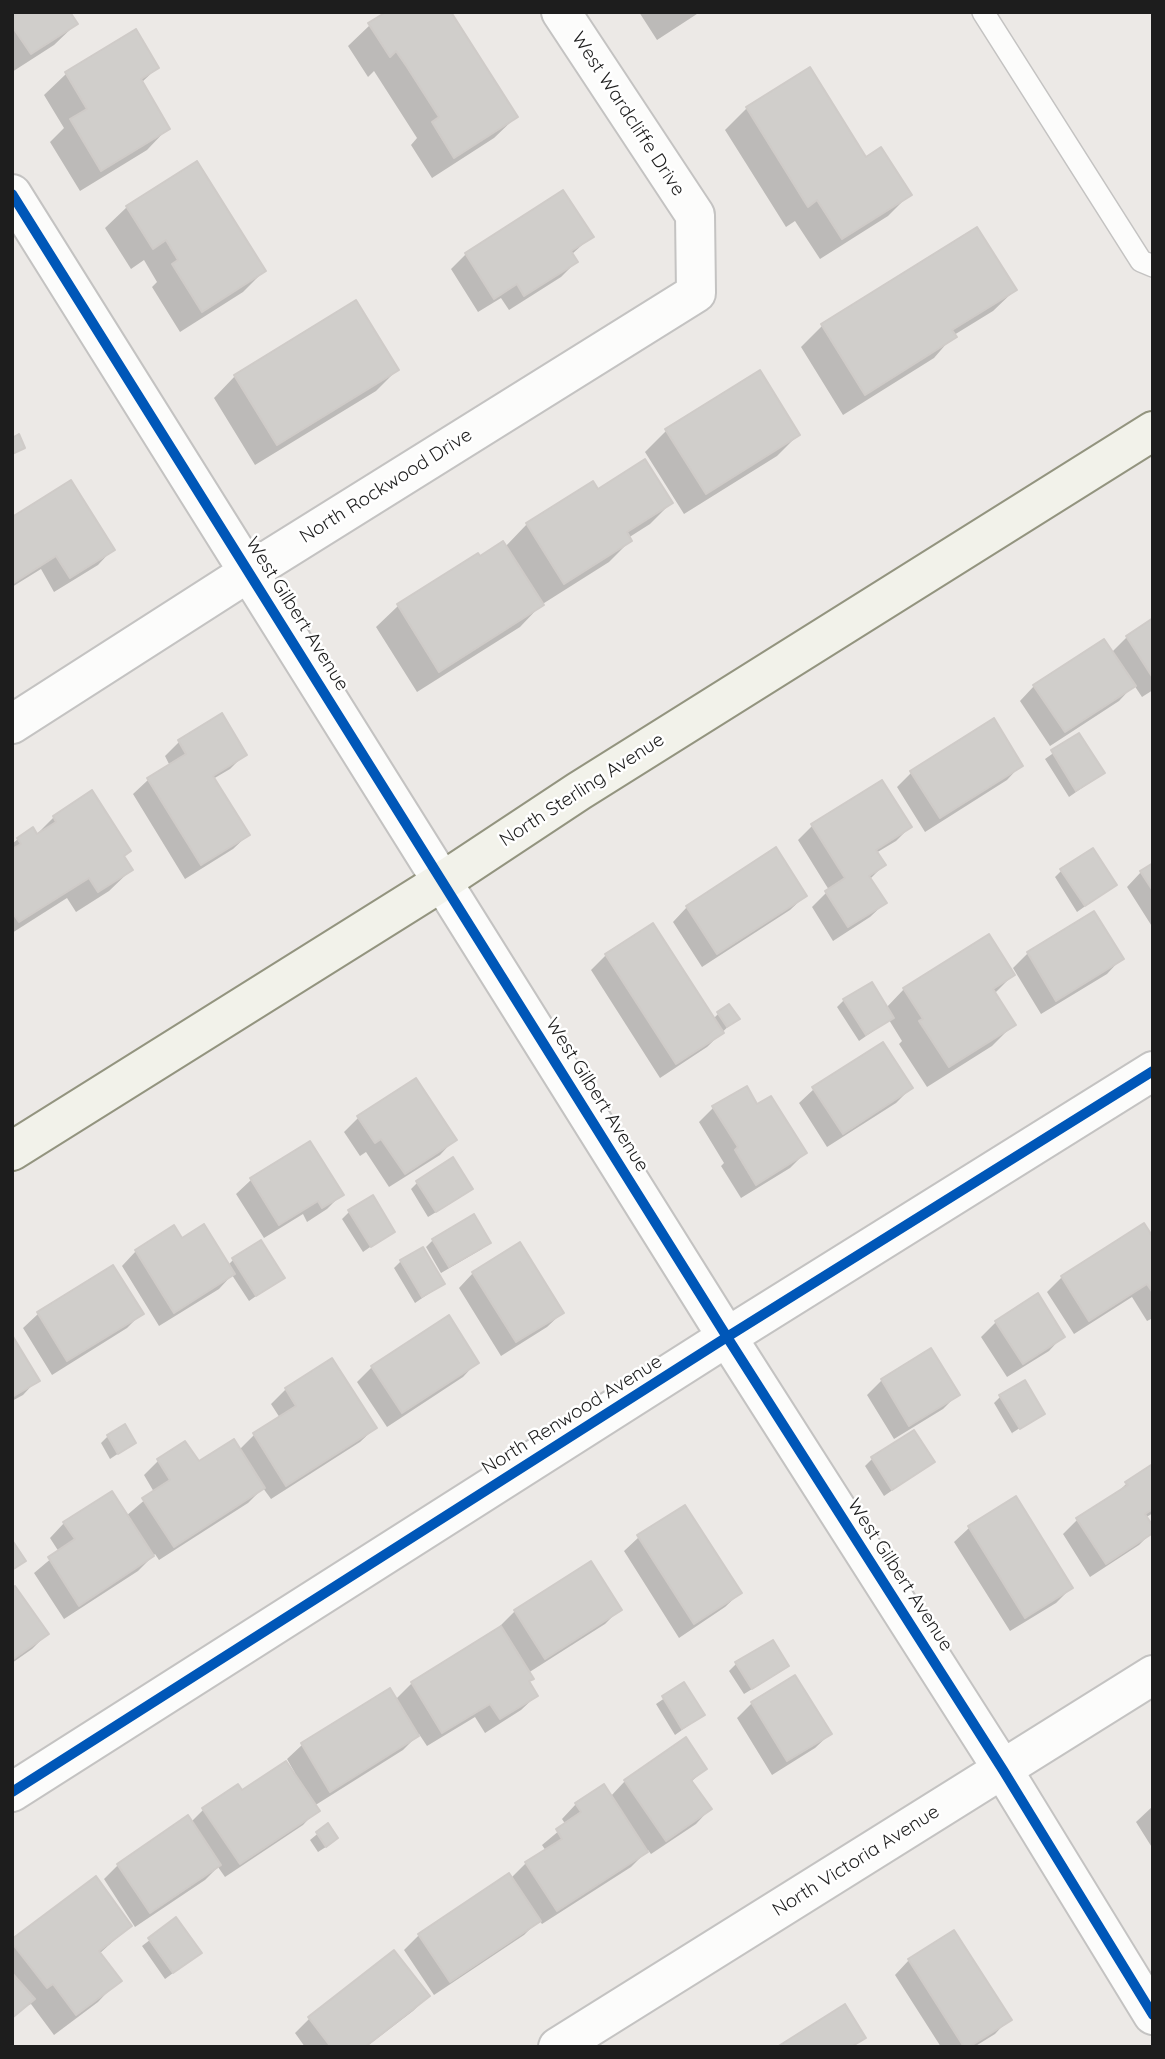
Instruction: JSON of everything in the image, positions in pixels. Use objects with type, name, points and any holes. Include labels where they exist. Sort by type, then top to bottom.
[{"type":"main road","name":"North Sterling Avenue","points":[[12,1151],[1153,431]]},
{"type":"street","name":"West Wardcliffe Drive","points":[[561,12],[695,215]]},
{"type":"street","name":"West Gilbert Avenue","points":[[12,194],[727,1337],[1003,1770],[1153,2015]]},
{"type":"street","name":"North Rockwood Drive","points":[[12,724],[249,572],[696,293],[695,215]]},
{"type":"street","name":"North Renwood Avenue","points":[[12,1792],[727,1337],[1153,1070]]},
{"type":"street","name":"North Victoria Avenue","points":[[558,2047],[1153,1675]]},
{"type":"lane","points":[[983,12],[1141,261],[1153,265]]},
{"type":"building","points":[[12,12],[70,12],[78,24],[31,54],[12,26]]},
{"type":"building","points":[[386,12],[451,12],[518,117],[454,158],[432,122],[439,117],[396,51],[390,57],[368,23]]},
{"type":"building","points":[[136,29],[159,68],[141,79],[170,129],[101,171],[70,119],[87,109],[65,72]]},
{"type":"building","points":[[810,67],[866,157],[881,147],[912,195],[842,239],[817,200],[808,207],[746,107]]},
{"type":"building","points":[[197,161],[266,271],[202,312],[172,264],[178,260],[166,240],[153,249],[126,206]]},
{"type":"building","points":[[563,190],[594,237],[571,251],[578,262],[524,296],[517,284],[494,299],[465,253]]},
{"type":"building","points":[[977,227],[1017,290],[952,330],[957,337],[865,395],[821,324]]},
{"type":"building","points":[[356,300],[399,370],[277,445],[234,375]]},
{"type":"building","points":[[760,370],[800,435],[706,494],[665,429]]},
{"type":"building","points":[[19,434],[25,448],[12,454],[12,438]]},
{"type":"building","points":[[645,459],[673,503],[627,532],[632,541],[564,584],[526,523],[593,481],[598,489]]},
{"type":"building","points":[[71,480],[115,550],[70,578],[56,556],[12,584],[12,517]]},
{"type":"building","points":[[503,541],[544,605],[439,672],[397,604],[478,553],[480,556]]},
{"type":"building","points":[[1153,618],[1153,678],[1126,636]]},
{"type":"building","points":[[1104,639],[1136,686],[1065,732],[1033,685]]},
{"type":"building","points":[[222,713],[247,755],[213,776],[250,835],[201,865],[147,778],[186,754],[178,740]]},
{"type":"building","points":[[994,718],[1023,766],[940,818],[910,771]]},
{"type":"building","points":[[1079,733],[1105,773],[1076,791],[1051,750]]},
{"type":"building","points":[[882,780],[912,827],[876,850],[886,865],[869,876],[887,903],[848,927],[825,891],[845,878],[811,824]]},
{"type":"building","points":[[92,790],[131,851],[124,856],[133,870],[98,892],[89,878],[19,922],[12,912],[12,849],[21,844],[17,838],[33,827],[37,834],[56,822],[53,816]]},
{"type":"building","points":[[776,847],[807,896],[717,954],[686,906]]},
{"type":"building","points":[[1093,848],[1117,885],[1085,906],[1060,869]]},
{"type":"building","points":[[1153,863],[1153,891],[1140,871]]},
{"type":"building","points":[[1094,911],[1124,959],[1056,1001],[1027,952]]},
{"type":"building","points":[[653,923],[724,1033],[676,1064],[605,954]]},
{"type":"building","points":[[989,934],[1015,975],[993,989],[1016,1025],[949,1067],[919,1021],[923,1019],[903,988]]},
{"type":"building","points":[[872,982],[894,1018],[866,1035],[843,999]]},
{"type":"building","points":[[729,1004],[740,1019],[727,1027],[717,1012]]},
{"type":"building","points":[[883,1042],[913,1088],[843,1134],[812,1087]]},
{"type":"building","points":[[416,1078],[457,1140],[405,1174],[381,1139],[375,1143],[357,1116]]},
{"type":"building","points":[[747,1086],[757,1104],[771,1096],[807,1153],[756,1185],[735,1150],[738,1147],[712,1106]]},
{"type":"building","points":[[310,1141],[344,1195],[322,1208],[318,1201],[279,1225],[250,1178]]},
{"type":"building","points":[[453,1157],[473,1189],[436,1212],[416,1181]]},
{"type":"building","points":[[373,1195],[395,1232],[371,1247],[348,1210]]},
{"type":"building","points":[[474,1214],[491,1243],[449,1267],[432,1239]]},
{"type":"building","points":[[1144,1223],[1153,1237],[1153,1293],[1147,1284],[1089,1321],[1061,1276]]},
{"type":"building","points":[[204,1224],[235,1274],[174,1313],[135,1250],[174,1225],[182,1238]]},
{"type":"building","points":[[261,1240],[285,1278],[256,1296],[232,1258]]},
{"type":"building","points":[[520,1242],[564,1313],[516,1342],[472,1272]]},
{"type":"building","points":[[423,1247],[445,1284],[422,1297],[400,1260]]},
{"type":"building","points":[[113,1265],[144,1314],[67,1361],[37,1312]]},
{"type":"building","points":[[1038,1293],[1065,1337],[1023,1364],[995,1321]]},
{"type":"building","points":[[449,1315],[479,1363],[402,1413],[371,1366]]},
{"type":"building","points":[[12,1335],[40,1381],[12,1397]]},
{"type":"building","points":[[931,1348],[960,1395],[909,1426],[881,1379]]},
{"type":"building","points":[[332,1358],[377,1428],[286,1486],[253,1433],[296,1406],[285,1388]]},
{"type":"building","points":[[1025,1380],[1045,1414],[1020,1429],[999,1395]]},
{"type":"building","points":[[125,1424],[136,1443],[118,1454],[107,1435]]},
{"type":"building","points":[[914,1430],[935,1462],[892,1490],[871,1457]]},
{"type":"building","points":[[234,1439],[265,1488],[174,1547],[142,1498],[170,1480],[157,1459],[185,1441],[199,1461]]},
{"type":"building","points":[[1151,1465],[1153,1509],[1145,1514],[1153,1526],[1153,1533],[1106,1564],[1076,1518],[1128,1485],[1125,1482]]},
{"type":"building","points":[[112,1491],[154,1556],[79,1606],[48,1557],[75,1539],[63,1522]]},
{"type":"building","points":[[1016,1496],[1073,1588],[1025,1618],[968,1526]]},
{"type":"building","points":[[685,1505],[742,1593],[694,1624],[637,1535]]},
{"type":"building","points":[[12,1540],[26,1561],[12,1570]]},
{"type":"building","points":[[591,1561],[622,1610],[545,1659],[514,1610]]},
{"type":"building","points":[[15,1586],[49,1634],[12,1660],[12,1588]]},
{"type":"building","points":[[501,1626],[534,1679],[529,1681],[538,1696],[500,1719],[490,1704],[442,1733],[411,1682]]},
{"type":"building","points":[[773,1640],[789,1666],[752,1689],[735,1662]]},
{"type":"building","points":[[795,1675],[832,1734],[787,1761],[751,1702]]},
{"type":"building","points":[[684,1682],[705,1715],[682,1729],[662,1696]]},
{"type":"building","points":[[390,1688],[419,1736],[330,1792],[301,1743]]},
{"type":"building","points":[[686,1737],[707,1769],[691,1780],[712,1809],[666,1841],[624,1780]]},
{"type":"building","points":[[286,1761],[320,1811],[240,1864],[202,1808],[238,1784],[242,1790]]},
{"type":"building","points":[[604,1784],[648,1852],[557,1911],[525,1862],[562,1839],[556,1829],[581,1812],[575,1803]]},
{"type":"building","points":[[188,1815],[221,1865],[150,1913],[117,1864]]},
{"type":"building","points":[[328,1823],[338,1838],[326,1847],[316,1832]]},
{"type":"building","points":[[509,1873],[541,1921],[450,1982],[418,1934]]},
{"type":"building","points":[[96,1876],[132,1926],[99,1951],[122,1981],[76,2015],[53,1984],[47,1988],[12,1943],[12,1939]]},
{"type":"building","points":[[176,1917],[202,1953],[173,1973],[148,1938]]},
{"type":"building","points":[[954,1930],[1012,2020],[969,2047],[964,2047],[908,1959]]},
{"type":"building","points":[[394,1950],[430,1996],[365,2047],[331,2047],[308,2017]]},
{"type":"building","points":[[12,1973],[35,1999],[12,2018]]},
{"type":"building","points":[[845,2004],[866,2038],[851,2047],[777,2047]]},
{"type":"cycle path","points":[[12,194],[727,1337],[1003,1770],[1153,2015]]},
{"type":"cycle path","points":[[12,1792],[727,1337],[1153,1071]]}]
